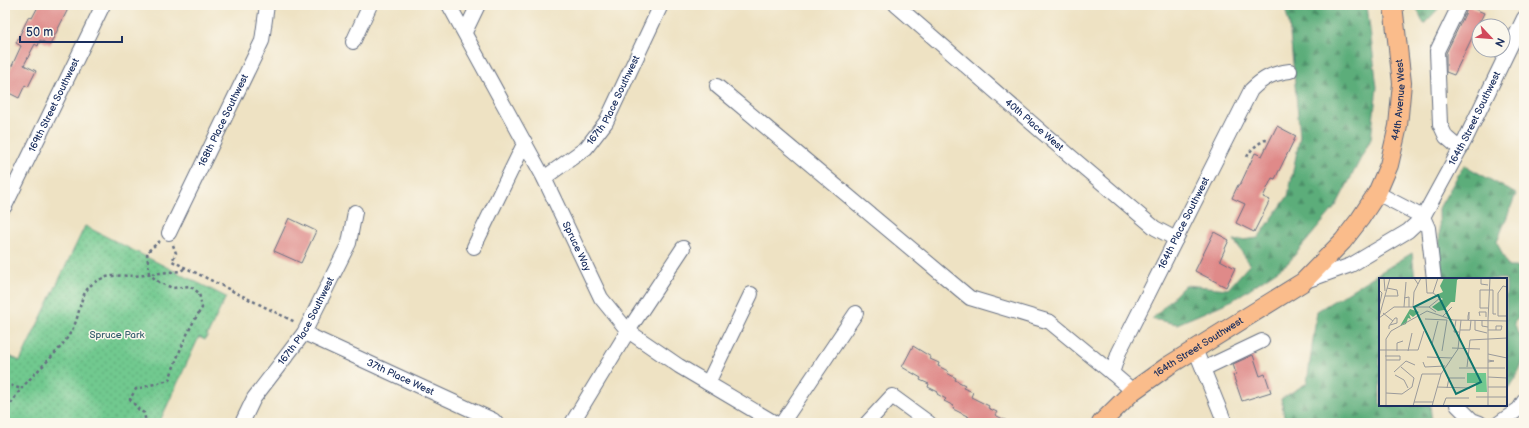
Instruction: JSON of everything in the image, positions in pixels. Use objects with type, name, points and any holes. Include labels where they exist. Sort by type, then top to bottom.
[{"type":"main road","name":"44th Avenue West","points":[[1303,282],[1343,240],[1360,219],[1377,192],[1389,165],[1398,126],[1402,82],[1393,5]]},
{"type":"main road","name":"164th Street Southwest","points":[[1100,423],[1133,391],[1168,366],[1303,282]]},
{"type":"street","name":"169th Street Southwest","points":[[5,206],[103,5]]},
{"type":"street","name":"168th Place Southwest","points":[[169,233],[262,41],[267,5]]},
{"type":"street","points":[[353,42],[370,5]]},
{"type":"street","name":"Spruce Way","points":[[449,5],[544,178],[601,298],[628,332],[679,366],[775,423]]},
{"type":"street","points":[[465,32],[478,5]]},
{"type":"street","name":"167th Place Southwest","points":[[544,178],[586,148],[606,122],[661,5]]},
{"type":"street","name":"40th Place West","points":[[896,5],[1155,228],[1176,239]]},
{"type":"street","points":[[1458,8],[1437,51],[1440,124],[1446,137],[1460,149]]},
{"type":"street","name":"164th Street Southwest","points":[[1303,282],[1351,265],[1408,231],[1423,217],[1460,149],[1524,18]]},
{"type":"street","name":"164th Place Southwest","points":[[1112,373],[1120,352],[1251,90],[1268,76],[1290,71]]},
{"type":"street","points":[[717,86],[970,298],[1050,322],[1133,391]]},
{"type":"street","points":[[474,247],[525,142]]},
{"type":"street","points":[[1377,192],[1423,217],[1428,228],[1434,278]]},
{"type":"street","name":"167th Place Southwest","points":[[242,423],[254,398],[305,330],[349,243],[355,212]]},
{"type":"street","points":[[572,423],[628,332],[683,248]]},
{"type":"street","points":[[708,383],[751,294]]},
{"type":"street","points":[[782,423],[856,313]]},
{"type":"street","name":"37th Place West","points":[[305,330],[496,423]]},
{"type":"street","points":[[1203,369],[1262,341]]},
{"type":"street","points":[[1195,349],[1225,423]]},
{"type":"street","points":[[867,423],[892,396],[929,423]]},
{"type":"street","points":[[1499,423],[1518,409],[1524,401]]},
{"type":"street","points":[[1459,406],[1472,420],[1480,423]]},
{"type":"path","points":[[1247,157],[1250,151],[1256,146],[1265,140],[1270,141]]},
{"type":"path","points":[[146,423],[144,413],[130,399],[136,389],[168,380],[191,323],[202,308],[200,292],[190,286],[173,288],[160,283],[149,274],[147,252],[169,233],[176,253],[172,261],[305,330]]},
{"type":"path","points":[[5,414],[21,389],[66,341],[74,327],[82,297],[90,287],[103,278],[123,276],[140,277],[149,274],[181,271],[185,268]]},
{"type":"path","points":[[5,383],[21,389]]},
{"type":"green space","points":[[1284,5],[1367,5],[1377,87],[1371,139],[1336,206],[1288,263],[1233,300],[1177,324],[1152,319],[1185,285],[1228,289],[1250,264],[1234,241],[1258,238],[1288,196],[1300,136],[1289,23]]},
{"type":"green space","points":[[1415,5],[1442,5],[1424,24]]},
{"type":"green space","points":[[1464,165],[1516,194],[1497,242],[1508,267],[1524,267],[1524,311],[1514,323],[1521,338],[1524,352],[1522,364],[1517,376],[1507,390],[1507,278],[1440,278],[1439,208]]},
{"type":"green space","name":"Spruce Park","points":[[85,226],[226,297],[205,340],[199,337],[159,423],[5,423],[5,354],[20,361]]},
{"type":"green space","points":[[1412,253],[1415,278],[1379,278],[1379,406],[1430,406],[1432,423],[1285,423],[1281,399],[1307,383],[1317,311]]},
{"type":"building","points":[[39,5],[70,5],[50,45],[40,40],[38,46],[35,44],[24,65],[36,71],[28,87],[25,85],[19,98],[5,91],[5,81],[21,46],[16,43],[29,16],[32,18]]},
{"type":"building","points":[[1466,5],[1484,13],[1482,18],[1471,18],[1471,40],[1454,75],[1446,72],[1446,53],[1466,12]]},
{"type":"building","points":[[1277,126],[1296,136],[1275,179],[1272,178],[1263,197],[1270,200],[1254,232],[1236,223],[1245,204],[1232,198],[1238,185],[1240,185],[1255,153],[1262,156]]},
{"type":"building","points":[[289,218],[316,231],[301,263],[274,251]]},
{"type":"building","points":[[1214,232],[1229,240],[1220,260],[1235,268],[1226,287],[1195,271]]},
{"type":"building","points":[[913,346],[931,357],[930,359],[939,363],[938,366],[948,371],[947,373],[956,378],[955,380],[965,385],[963,388],[973,392],[971,397],[989,406],[988,408],[997,412],[995,415],[1011,423],[966,423],[969,417],[953,409],[954,406],[944,401],[946,399],[937,394],[938,392],[928,387],[929,384],[920,380],[921,378],[902,367]]},
{"type":"building","points":[[1253,355],[1260,376],[1265,374],[1271,392],[1242,401],[1233,375],[1236,374],[1233,364]]}]
